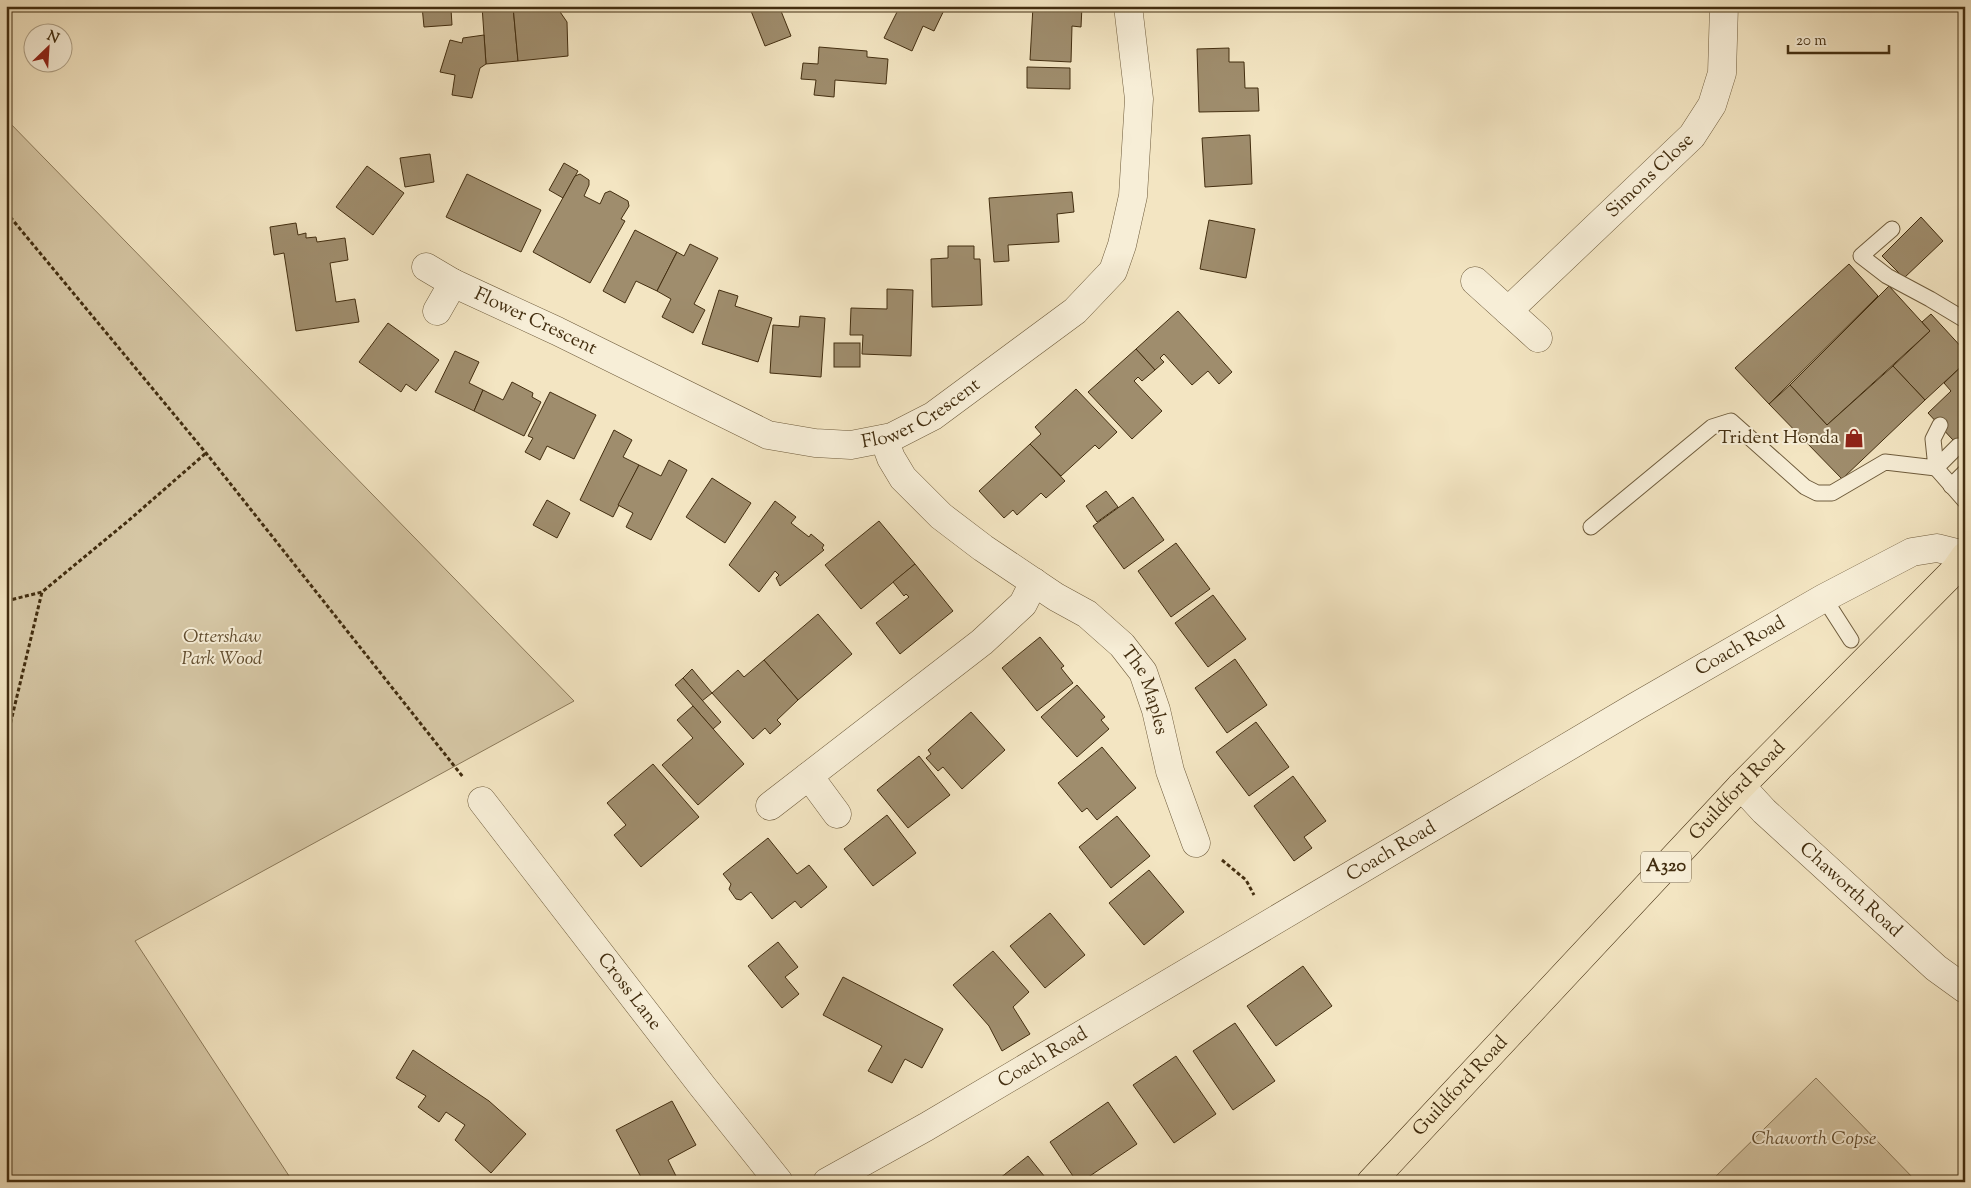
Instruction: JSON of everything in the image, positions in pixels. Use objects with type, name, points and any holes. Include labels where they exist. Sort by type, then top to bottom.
[{"type":"main road","name":"Guildford Road","points":[[1371,1182],[1741,786],[1962,565]]},
{"type":"street","name":"Flower Crescent","points":[[426,267],[453,284],[556,331],[768,435],[815,443],[851,445],[892,437],[941,410],[1075,311],[1114,271],[1133,196],[1139,99],[1128,6]]},
{"type":"street","name":"Simons Close","points":[[1508,311],[1692,136],[1712,105],[1722,73],[1724,6]]},
{"type":"street","points":[[1475,281],[1538,338]]},
{"type":"street","name":"Flower Crescent","points":[[438,311],[453,284]]},
{"type":"street","name":"The Maples","points":[[884,439],[891,458],[903,478],[941,516],[983,548],[1056,597],[1087,614],[1122,645],[1143,672],[1156,710],[1170,771],[1196,843]]},
{"type":"street","name":"Coach Road","points":[[827,1182],[926,1127],[1627,712],[1824,598],[1912,552],[1937,548],[1962,565]]},
{"type":"street","points":[[770,806],[982,642],[1023,604],[1034,582]]},
{"type":"street","points":[[809,776],[837,814]]},
{"type":"street","name":"Chaworth Road","points":[[1741,786],[1764,810],[1936,968],[1965,989]]},
{"type":"street","name":"Cross Lane","points":[[482,801],[703,1087],[779,1182]]},
{"type":"lane","points":[[1892,229],[1861,256],[1887,276],[1965,320]]},
{"type":"lane","points":[[1591,527],[1712,427],[1731,421],[1805,486],[1817,493],[1832,493],[1885,462],[1936,468]]},
{"type":"lane","points":[[1940,425],[1933,439],[1936,468],[1965,501]]},
{"type":"lane","points":[[1936,468],[1958,446]]},
{"type":"lane","points":[[1951,486],[1965,472]]},
{"type":"lane","points":[[1824,598],[1851,640]]},
{"type":"path","points":[[6,212],[206,453],[482,801]]},
{"type":"path","points":[[6,601],[42,592],[206,453]]},
{"type":"path","points":[[6,742],[42,592]]},
{"type":"path","points":[[1196,843],[1214,852],[1246,880],[1270,925]]},
{"type":"green space","name":"Ottershaw Park Wood","points":[[6,119],[574,701],[135,941],[293,1182],[6,1182]]},
{"type":"green space","name":"Chaworth Copse","points":[[1816,1078],[1917,1182],[1710,1182]]},
{"type":"building","points":[[422,6],[458,6],[458,9],[451,9],[452,25],[424,27]]},
{"type":"building","points":[[482,6],[513,6],[518,61],[486,64]]},
{"type":"building","points":[[513,6],[556,6],[567,22],[568,56],[518,61]]},
{"type":"building","points":[[749,6],[779,6],[791,36],[765,46]]},
{"type":"building","points":[[900,6],[946,6],[934,31],[923,26],[912,51],[884,38]]},
{"type":"building","points":[[1033,6],[1082,6],[1081,27],[1072,26],[1071,62],[1030,60]]},
{"type":"building","points":[[484,35],[486,64],[480,68],[472,98],[452,95],[455,75],[440,72],[450,40],[462,43],[463,38]]},
{"type":"building","points":[[819,47],[867,51],[867,57],[888,59],[886,84],[835,80],[834,97],[814,95],[816,80],[801,79],[803,63],[818,64]]},
{"type":"building","points":[[1229,48],[1229,62],[1244,62],[1245,88],[1258,88],[1259,111],[1199,112],[1197,49]]},
{"type":"building","points":[[1027,67],[1070,68],[1070,89],[1027,88]]},
{"type":"building","points":[[1250,135],[1252,184],[1205,187],[1202,138]]},
{"type":"building","points":[[430,154],[434,182],[405,187],[400,158]]},
{"type":"building","points":[[564,163],[578,171],[563,198],[549,190]]},
{"type":"building","points":[[367,166],[404,193],[373,235],[336,207]]},
{"type":"building","points":[[467,174],[541,210],[521,252],[446,217]]},
{"type":"building","points":[[580,174],[589,180],[584,196],[600,204],[605,193],[610,191],[628,201],[629,206],[621,219],[625,221],[590,283],[533,252],[575,176]]},
{"type":"building","points":[[1072,192],[1074,212],[1057,214],[1059,242],[1008,245],[1009,261],[994,262],[989,198]]},
{"type":"building","points":[[1921,217],[1943,241],[1904,278],[1882,256]]},
{"type":"building","points":[[1209,220],[1255,229],[1246,278],[1200,269]]},
{"type":"building","points":[[296,223],[298,235],[306,233],[306,238],[316,237],[317,242],[345,238],[348,260],[330,263],[336,302],[355,299],[359,322],[296,331],[284,253],[274,255],[270,227]]},
{"type":"building","points":[[635,230],[677,252],[657,291],[636,281],[625,303],[603,291]]},
{"type":"building","points":[[690,244],[718,258],[694,304],[705,310],[693,333],[662,317],[671,299],[657,291],[677,252],[684,256]]},
{"type":"building","points":[[948,246],[974,246],[974,259],[980,259],[982,305],[932,307],[931,259],[948,258]]},
{"type":"building","points":[[1849,264],[1878,296],[1769,404],[1735,368]]},
{"type":"building","points":[[1889,286],[1930,331],[1827,425],[1790,385]]},
{"type":"building","points":[[887,289],[913,290],[911,356],[862,354],[863,335],[850,335],[851,308],[887,309]]},
{"type":"building","points":[[719,290],[738,296],[735,306],[772,318],[758,362],[702,344]]},
{"type":"building","points":[[1178,311],[1232,372],[1219,384],[1208,371],[1192,385],[1164,354],[1160,358],[1164,362],[1155,370],[1136,349]]},
{"type":"building","points":[[1931,314],[1965,351],[1965,363],[1925,400],[1893,366],[1930,331],[1922,322]]},
{"type":"building","points":[[800,316],[825,318],[821,377],[770,373],[773,325],[799,327]]},
{"type":"building","points":[[388,323],[439,360],[416,391],[406,384],[401,392],[359,362]]},
{"type":"building","points":[[834,343],[860,343],[860,367],[834,367]]},
{"type":"building","points":[[1136,349],[1155,370],[1142,381],[1138,377],[1134,381],[1162,411],[1132,439],[1088,392]]},
{"type":"building","points":[[455,351],[479,362],[469,383],[483,390],[474,411],[435,392]]},
{"type":"building","points":[[1965,363],[1965,453],[1928,413],[1951,391],[1944,383]]},
{"type":"building","points":[[1893,366],[1925,400],[1842,479],[1769,404],[1790,385],[1827,425]]},
{"type":"building","points":[[512,382],[533,393],[532,397],[541,402],[524,436],[474,411],[483,390],[503,400]]},
{"type":"building","points":[[1076,389],[1117,432],[1099,449],[1095,445],[1061,476],[1030,444],[1041,434],[1035,427]]},
{"type":"building","points":[[550,392],[596,415],[574,459],[547,446],[540,460],[525,452],[533,438],[528,436]]},
{"type":"building","points":[[614,430],[632,440],[623,457],[639,465],[613,517],[580,500]]},
{"type":"building","points":[[1030,444],[1065,481],[1046,498],[1041,493],[1017,515],[1013,510],[1004,518],[979,491]]},
{"type":"building","points":[[669,460],[687,470],[651,540],[626,527],[633,513],[618,505],[639,465],[661,476]]},
{"type":"building","points":[[712,478],[751,503],[725,543],[686,517]]},
{"type":"building","points":[[1106,491],[1118,507],[1097,522],[1086,506]]},
{"type":"building","points":[[1133,497],[1164,540],[1124,569],[1093,526]]},
{"type":"building","points":[[547,500],[570,513],[557,538],[533,525]]},
{"type":"building","points":[[775,501],[796,517],[791,523],[809,537],[811,534],[824,545],[822,548],[824,550],[780,586],[776,578],[779,575],[775,571],[759,592],[729,565]]},
{"type":"building","points":[[879,521],[915,564],[861,609],[825,565]]},
{"type":"building","points":[[1176,543],[1210,589],[1171,617],[1138,571]]},
{"type":"building","points":[[915,564],[953,611],[900,654],[876,623],[909,597],[906,594],[904,596],[893,582]]},
{"type":"building","points":[[1213,595],[1246,639],[1208,667],[1175,623]]},
{"type":"building","points":[[818,614],[852,654],[798,700],[764,660]]},
{"type":"building","points":[[1040,637],[1064,666],[1061,668],[1073,683],[1037,711],[1002,668]]},
{"type":"building","points":[[1235,659],[1267,705],[1227,733],[1195,688]]},
{"type":"building","points":[[764,660],[798,700],[777,720],[781,724],[770,734],[765,728],[753,739],[712,693],[738,670],[744,677]]},
{"type":"building","points":[[692,669],[712,693],[702,701],[683,678]]},
{"type":"building","points":[[683,678],[721,722],[713,729],[675,685]]},
{"type":"building","points":[[1077,685],[1105,717],[1101,720],[1109,729],[1077,757],[1041,717]]},
{"type":"building","points":[[693,706],[744,764],[698,805],[662,765],[693,738],[677,720]]},
{"type":"building","points":[[971,712],[1005,750],[962,789],[943,767],[938,771],[926,758],[931,754],[928,750]]},
{"type":"building","points":[[1256,722],[1289,767],[1249,796],[1216,752]]},
{"type":"building","points":[[1102,747],[1136,788],[1097,820],[1087,808],[1082,812],[1058,783]]},
{"type":"building","points":[[919,756],[950,795],[908,828],[877,790]]},
{"type":"building","points":[[653,764],[699,817],[641,867],[614,835],[626,825],[607,803]]},
{"type":"building","points":[[1293,776],[1326,821],[1304,837],[1312,848],[1294,861],[1254,806]]},
{"type":"building","points":[[887,815],[916,853],[873,886],[844,849]]},
{"type":"building","points":[[1117,816],[1150,856],[1111,888],[1079,847]]},
{"type":"building","points":[[768,838],[797,874],[809,865],[827,887],[801,908],[795,901],[772,919],[751,892],[741,900],[736,899],[729,889],[731,884],[723,874]]},
{"type":"building","points":[[1149,870],[1184,912],[1144,945],[1109,903]]},
{"type":"building","points":[[1050,913],[1085,955],[1045,988],[1010,946]]},
{"type":"building","points":[[778,942],[798,967],[785,977],[799,994],[782,1008],[748,966]]},
{"type":"building","points":[[993,951],[1029,992],[1013,1007],[1030,1034],[1002,1051],[989,1026],[953,985]]},
{"type":"building","points":[[1303,966],[1332,1006],[1276,1046],[1247,1006]]},
{"type":"building","points":[[843,977],[943,1029],[922,1068],[905,1059],[892,1083],[868,1071],[882,1046],[823,1015]]},
{"type":"building","points":[[1235,1023],[1275,1081],[1233,1110],[1193,1051]]},
{"type":"building","points":[[413,1050],[489,1101],[526,1134],[491,1173],[455,1140],[465,1125],[446,1112],[439,1122],[418,1107],[426,1096],[396,1078]]},
{"type":"building","points":[[1176,1056],[1216,1114],[1174,1143],[1133,1085]]},
{"type":"building","points":[[672,1101],[696,1145],[668,1160],[679,1182],[633,1182],[641,1177],[616,1130]]},
{"type":"building","points":[[1108,1102],[1137,1144],[1081,1182],[1077,1182],[1050,1142]]},
{"type":"building","points":[[1028,1156],[1049,1182],[995,1182]]},
{"type":"place","name":"Trident Honda","points":[[1854,438]]}]
